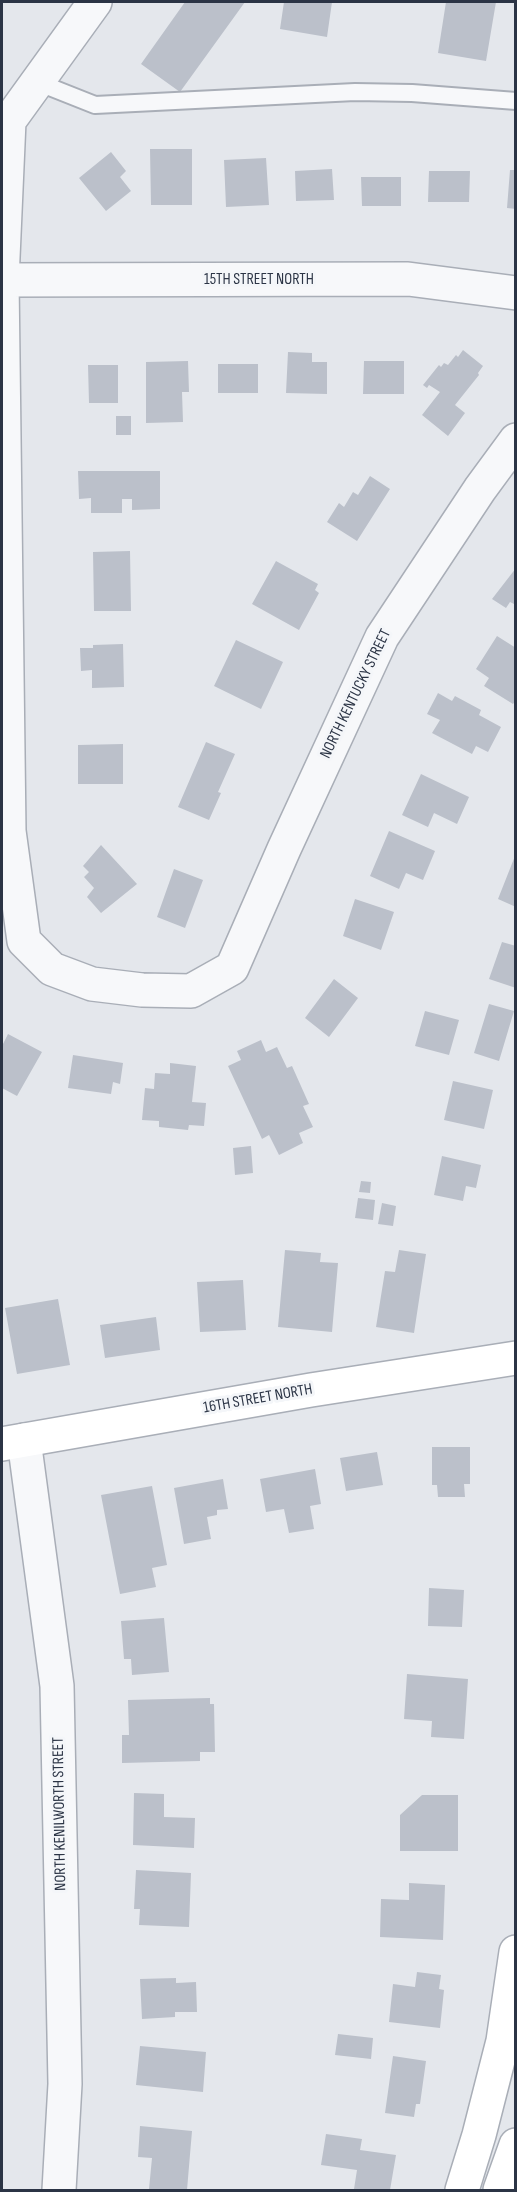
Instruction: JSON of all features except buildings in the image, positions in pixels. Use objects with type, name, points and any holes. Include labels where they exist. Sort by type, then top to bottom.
[{"type":"street","points":[[2,280],[5,126],[95,2]]},
{"type":"street","name":"15TH STREET NORTH","points":[[2,280],[408,279],[516,293]]},
{"type":"street","name":"NORTH KENTUCKY STREET","points":[[2,280],[9,831],[24,941],[52,969],[92,984],[142,990],[191,991],[232,968],[382,637],[480,489],[516,440]]},
{"type":"street","name":"16TH STREET NORTH","points":[[13,1442],[311,1390],[516,1358]]},
{"type":"street","name":"NORTH KENILWORTH STREET","points":[[13,1442],[57,1686],[65,2084],[59,2190]]},
{"type":"street","points":[[462,2190],[503,2041],[516,1952]]},
{"type":"street","points":[[500,2190],[516,2145]]},
{"type":"lane","points":[[37,82],[95,105],[355,92],[412,93],[516,101]]}]
